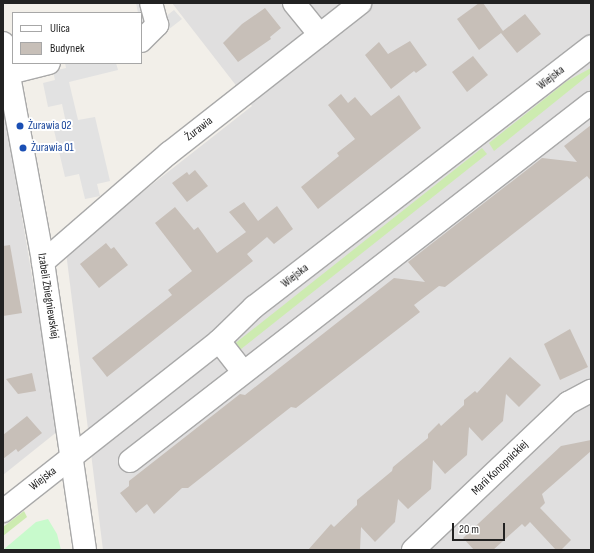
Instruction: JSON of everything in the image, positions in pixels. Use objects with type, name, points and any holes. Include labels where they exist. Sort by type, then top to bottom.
[{"type":"street","points":[[142,40],[157,25],[151,3]]},
{"type":"street","points":[[294,3],[320,35]]},
{"type":"street","name":"Żurawia","points":[[43,262],[169,153],[360,3]]},
{"type":"street","name":"Izabeli Zbiegniewskiej","points":[[3,43],[43,262],[85,550]]},
{"type":"street","name":"Wiejska","points":[[3,511],[219,341],[254,308],[591,46]]},
{"type":"street","points":[[9,72],[45,64]]},
{"type":"street","points":[[130,461],[591,103]]},
{"type":"street","points":[[219,341],[244,372]]},
{"type":"street","name":"Marii Konopnickiej","points":[[413,550],[568,403],[591,391]]},
{"type":"shaded area","points":[[136,3],[161,3],[165,17],[174,10],[182,19],[142,50],[142,12],[138,12]]},
{"type":"shaded area","points":[[172,3],[591,3],[591,550],[103,550],[66,252],[252,106]]},
{"type":"shaded area","points":[[65,64],[116,64],[118,70],[69,82],[78,120],[95,117],[110,181],[97,184],[100,196],[85,199],[79,174],[65,177],[53,126],[66,123],[62,104],[48,107],[43,83],[55,80],[53,71],[66,68]]},
{"type":"shaded area","points":[[3,104],[58,431],[3,475]]},
{"type":"green space","points":[[591,68],[591,73],[494,151],[489,143],[567,81]]},
{"type":"green space","points":[[482,148],[487,154],[236,353],[233,345]]},
{"type":"green space","points":[[24,511],[27,517],[3,536],[3,527]]},
{"type":"green space","points":[[48,519],[57,534],[61,550],[3,550],[36,522]]},
{"type":"building","points":[[479,3],[483,3],[503,31],[525,14],[541,34],[517,53],[501,33],[479,50],[457,19]]},
{"type":"building","points":[[265,8],[281,28],[270,37],[271,39],[238,62],[223,43],[242,24]]},
{"type":"building","points":[[410,41],[427,65],[416,73],[414,71],[391,89],[365,55],[379,42],[388,54]]},
{"type":"building","points":[[473,56],[488,75],[467,92],[452,72]]},
{"type":"building","points":[[341,94],[348,103],[355,97],[371,116],[399,95],[421,128],[318,209],[301,187],[339,156],[337,153],[355,139],[328,105]]},
{"type":"building","points":[[591,125],[591,181],[587,176],[445,287],[439,286],[414,305],[420,312],[296,408],[291,407],[188,488],[182,488],[154,514],[147,504],[136,513],[120,493],[129,486],[129,481],[240,394],[245,395],[394,278],[425,282],[408,262],[542,158],[577,162],[564,146]]},
{"type":"building","points":[[195,170],[208,186],[187,202],[172,183],[187,172],[189,175]]},
{"type":"building","points":[[244,202],[258,221],[277,206],[293,229],[274,244],[267,237],[247,254],[253,261],[107,377],[92,358],[172,295],[168,290],[192,271],[155,223],[175,207],[194,230],[198,227],[217,253],[246,232],[229,212]]},
{"type":"building","points":[[106,243],[111,249],[114,247],[128,265],[99,288],[80,264]]},
{"type":"building","points":[[10,245],[22,313],[3,316],[3,246]]},
{"type":"building","points":[[570,329],[588,367],[560,380],[544,344]]},
{"type":"building","points":[[510,357],[541,385],[519,407],[506,394],[503,421],[482,441],[469,427],[467,455],[445,474],[433,460],[431,489],[408,509],[398,499],[395,522],[375,542],[361,527],[360,550],[308,550],[331,524],[334,527],[357,505],[357,500],[428,438],[428,434],[439,423],[441,426],[464,405],[464,400],[475,391],[477,393]]},
{"type":"building","points":[[32,373],[36,391],[18,394],[6,379]]},
{"type":"building","points":[[27,416],[42,433],[18,452],[16,449],[3,459],[3,435]]},
{"type":"building","points":[[591,440],[591,451],[542,494],[545,503],[540,508],[571,540],[561,550],[556,550],[530,522],[525,527],[522,524],[493,550],[474,550],[463,538],[561,446]]},
{"type":"place","name":"Żurawia 02","points":[[20,126]]},
{"type":"place","name":"Żurawia 01","points":[[23,148]]}]
